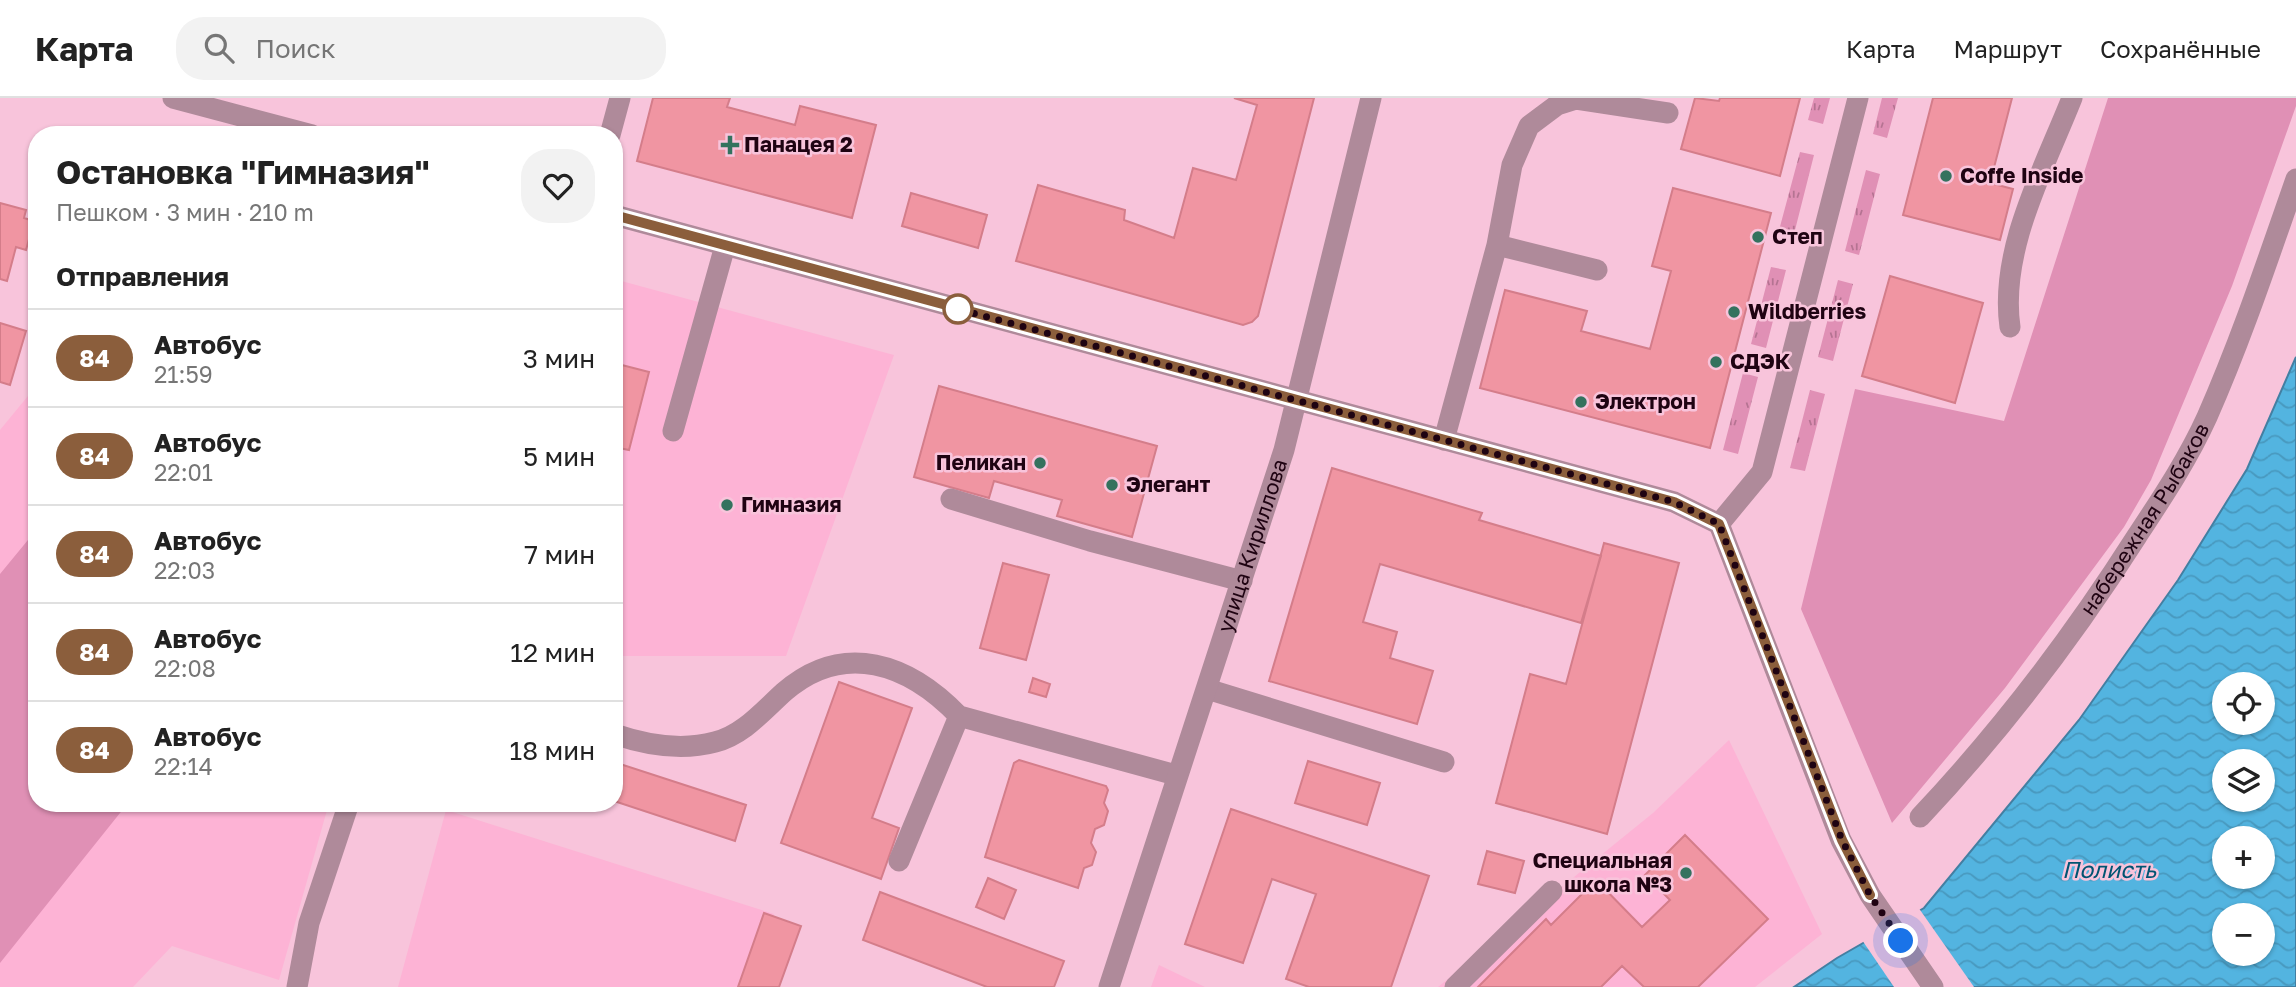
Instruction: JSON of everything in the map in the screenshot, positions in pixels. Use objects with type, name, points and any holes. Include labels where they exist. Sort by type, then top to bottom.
[{"type":"street","points":[[173,98],[278,126]]},
{"type":"street","points":[[612,126],[620,98]]},
{"type":"street","name":"улица Кириллова","points":[[1109,987],[1176,775],[1242,581],[1297,401],[1371,98]]},
{"type":"street","points":[[1719,524],[1762,472],[1858,98]]},
{"type":"street","points":[[2010,327],[2006,300],[2028,200],[2072,98]]},
{"type":"street","points":[[1444,440],[1497,245],[1512,164],[1529,126],[1557,105],[1576,99],[1668,113]]},
{"type":"street","name":"набережная Рыбаков","points":[[1920,817],[1977,753],[2077,625],[2185,460],[2206,418],[2235,347],[2296,179]]},
{"type":"street","points":[[623,218],[1674,502],[1719,524],[1842,840],[1870,895],[1933,987]]},
{"type":"street","points":[[1497,245],[1597,270]]},
{"type":"street","points":[[673,431],[725,246]]},
{"type":"street","points":[[951,499],[1090,541],[1242,581]]},
{"type":"street","points":[[623,736],[671,747],[716,742],[757,719],[785,691],[817,670],[846,664],[882,664],[936,693],[959,716],[1176,775]]},
{"type":"street","points":[[1207,689],[1444,762]]},
{"type":"street","points":[[899,861],[959,716]]},
{"type":"street","points":[[297,987],[309,923],[346,812]]},
{"type":"street","points":[[1455,987],[1552,891]]},
{"type":"shaded area","name":"Гимназия","points":[[623,281],[894,355],[786,656],[623,656]]},
{"type":"shaded area","points":[[28,396],[28,812],[326,812],[279,980],[172,946],[133,987],[0,987],[0,430]]},
{"type":"shaded area","name":"Специальная школа №3","points":[[1729,740],[1822,934],[1755,987],[1438,987],[1653,813]]},
{"type":"shaded area","points":[[445,812],[774,914],[751,987],[398,987]]},
{"type":"shaded area","points":[[1159,965],[1205,987],[1151,987]]},
{"type":"green space","points":[[1814,98],[1830,98],[1823,124],[1808,120]]},
{"type":"green space","points":[[1882,98],[1898,98],[1887,138],[1873,134]]},
{"type":"green space","points":[[2108,98],[2296,98],[2296,106],[2232,286],[2151,480],[2124,527],[2005,688],[1892,823],[1801,609],[1855,389],[2004,421]]},
{"type":"green space","points":[[1800,152],[1814,155],[1793,238],[1778,234]]},
{"type":"green space","points":[[1866,170],[1880,174],[1859,255],[1845,251]]},
{"type":"green space","points":[[1771,267],[1786,270],[1766,348],[1751,344]]},
{"type":"green space","points":[[1838,280],[1853,284],[1833,361],[1818,357]]},
{"type":"green space","points":[[1743,373],[1758,377],[1738,454],[1723,450]]},
{"type":"green space","points":[[1810,390],[1825,394],[1805,471],[1790,468]]},
{"type":"green space","points":[[28,540],[28,812],[121,812],[0,963],[0,574]]},
{"type":"water","name":"Полисть","points":[[2296,357],[2296,987],[1794,987],[1837,958],[1924,908],[2079,720],[2178,580],[2247,469]]},
{"type":"pier","points":[[1918,907],[1974,987],[1894,987],[1862,940]]},
{"type":"building","points":[[653,98],[730,98],[727,107],[795,125],[800,106],[876,125],[852,218],[637,161]]},
{"type":"building","points":[[1234,98],[1314,98],[1258,316],[1252,322],[1243,325],[1016,261],[1038,185],[1125,210],[1124,220],[1174,238],[1193,168],[1236,180],[1257,105]]},
{"type":"building","points":[[1695,98],[1719,101],[1720,98],[1800,98],[1780,176],[1681,149]]},
{"type":"building","points":[[1933,98],[2012,98],[1990,183],[2013,189],[2000,240],[1903,215]]},
{"type":"building","points":[[1673,188],[1771,213],[1710,448],[1480,388],[1505,290],[1587,311],[1581,331],[1650,349],[1671,271],[1652,266]]},
{"type":"building","points":[[911,193],[987,215],[978,248],[902,226]]},
{"type":"building","points":[[0,203],[26,210],[24,218],[28,219],[28,243],[26,250],[16,247],[7,281],[0,279]]},
{"type":"building","points":[[1890,276],[1983,303],[1955,403],[1862,376]]},
{"type":"building","points":[[0,323],[26,331],[10,385],[0,382]]},
{"type":"building","points":[[623,365],[649,372],[629,450],[623,449]]},
{"type":"building","points":[[939,386],[1157,446],[1132,537],[1057,516],[1062,500],[994,481],[989,498],[914,477]]},
{"type":"building","points":[[1332,468],[1482,513],[1479,520],[1601,556],[1581,623],[1380,564],[1363,622],[1397,632],[1390,658],[1433,671],[1417,724],[1269,681]]},
{"type":"building","points":[[1604,543],[1679,563],[1607,834],[1496,803],[1530,674],[1566,684]]},
{"type":"building","points":[[1003,563],[1049,575],[1026,660],[980,648]]},
{"type":"building","points":[[1033,678],[1050,684],[1046,697],[1029,692]]},
{"type":"building","points":[[839,682],[912,708],[872,818],[899,828],[881,879],[781,843]]},
{"type":"building","points":[[1019,760],[1106,786],[1108,790],[1104,803],[1108,811],[1104,825],[1095,829],[1091,843],[1096,852],[1092,865],[1084,868],[1078,888],[985,857],[1014,763]]},
{"type":"building","points":[[1308,761],[1380,783],[1367,825],[1295,803]]},
{"type":"building","points":[[623,765],[746,805],[735,841],[623,804]]},
{"type":"building","points":[[1231,809],[1429,876],[1391,987],[1309,987],[1286,979],[1316,894],[1272,879],[1243,963],[1185,944]]},
{"type":"building","points":[[1685,835],[1768,919],[1698,987],[1644,987],[1622,966],[1601,987],[1478,987],[1546,919],[1551,925],[1596,880],[1642,927],[1670,900],[1645,875]]},
{"type":"building","points":[[1487,851],[1524,861],[1515,893],[1478,884]]},
{"type":"building","points":[[988,878],[1016,890],[1004,919],[976,907]]},
{"type":"building","points":[[880,892],[1064,961],[1054,987],[987,987],[863,940]]},
{"type":"building","points":[[764,913],[801,926],[779,987],[738,987]]},
{"type":"bus line","name":"84","points":[[623,217],[1674,502],[1719,524],[1842,840],[1870,895]]},
{"type":"place","name":"Панацея 2","points":[[730,145]]},
{"type":"place","name":"Coffe Inside","points":[[1946,176]]},
{"type":"place","name":"Степ","points":[[1758,237]]},
{"type":"place","name":"Wildberries","points":[[1734,312]]},
{"type":"place","name":"СДЭК","points":[[1716,362]]},
{"type":"place","name":"Электрон","points":[[1581,402]]},
{"type":"place","name":"Пеликан","points":[[1040,463]]},
{"type":"place","name":"Элегант","points":[[1112,485]]},
{"type":"place","name":"Гимназия","points":[[727,505]]},
{"type":"place","name":"Специальная школа №3","points":[[1686,873]]},
{"type":"route","points":[[958,309],[954,308],[1674,502],[1719,524],[1842,840],[1870,895],[1901,941]]}]
